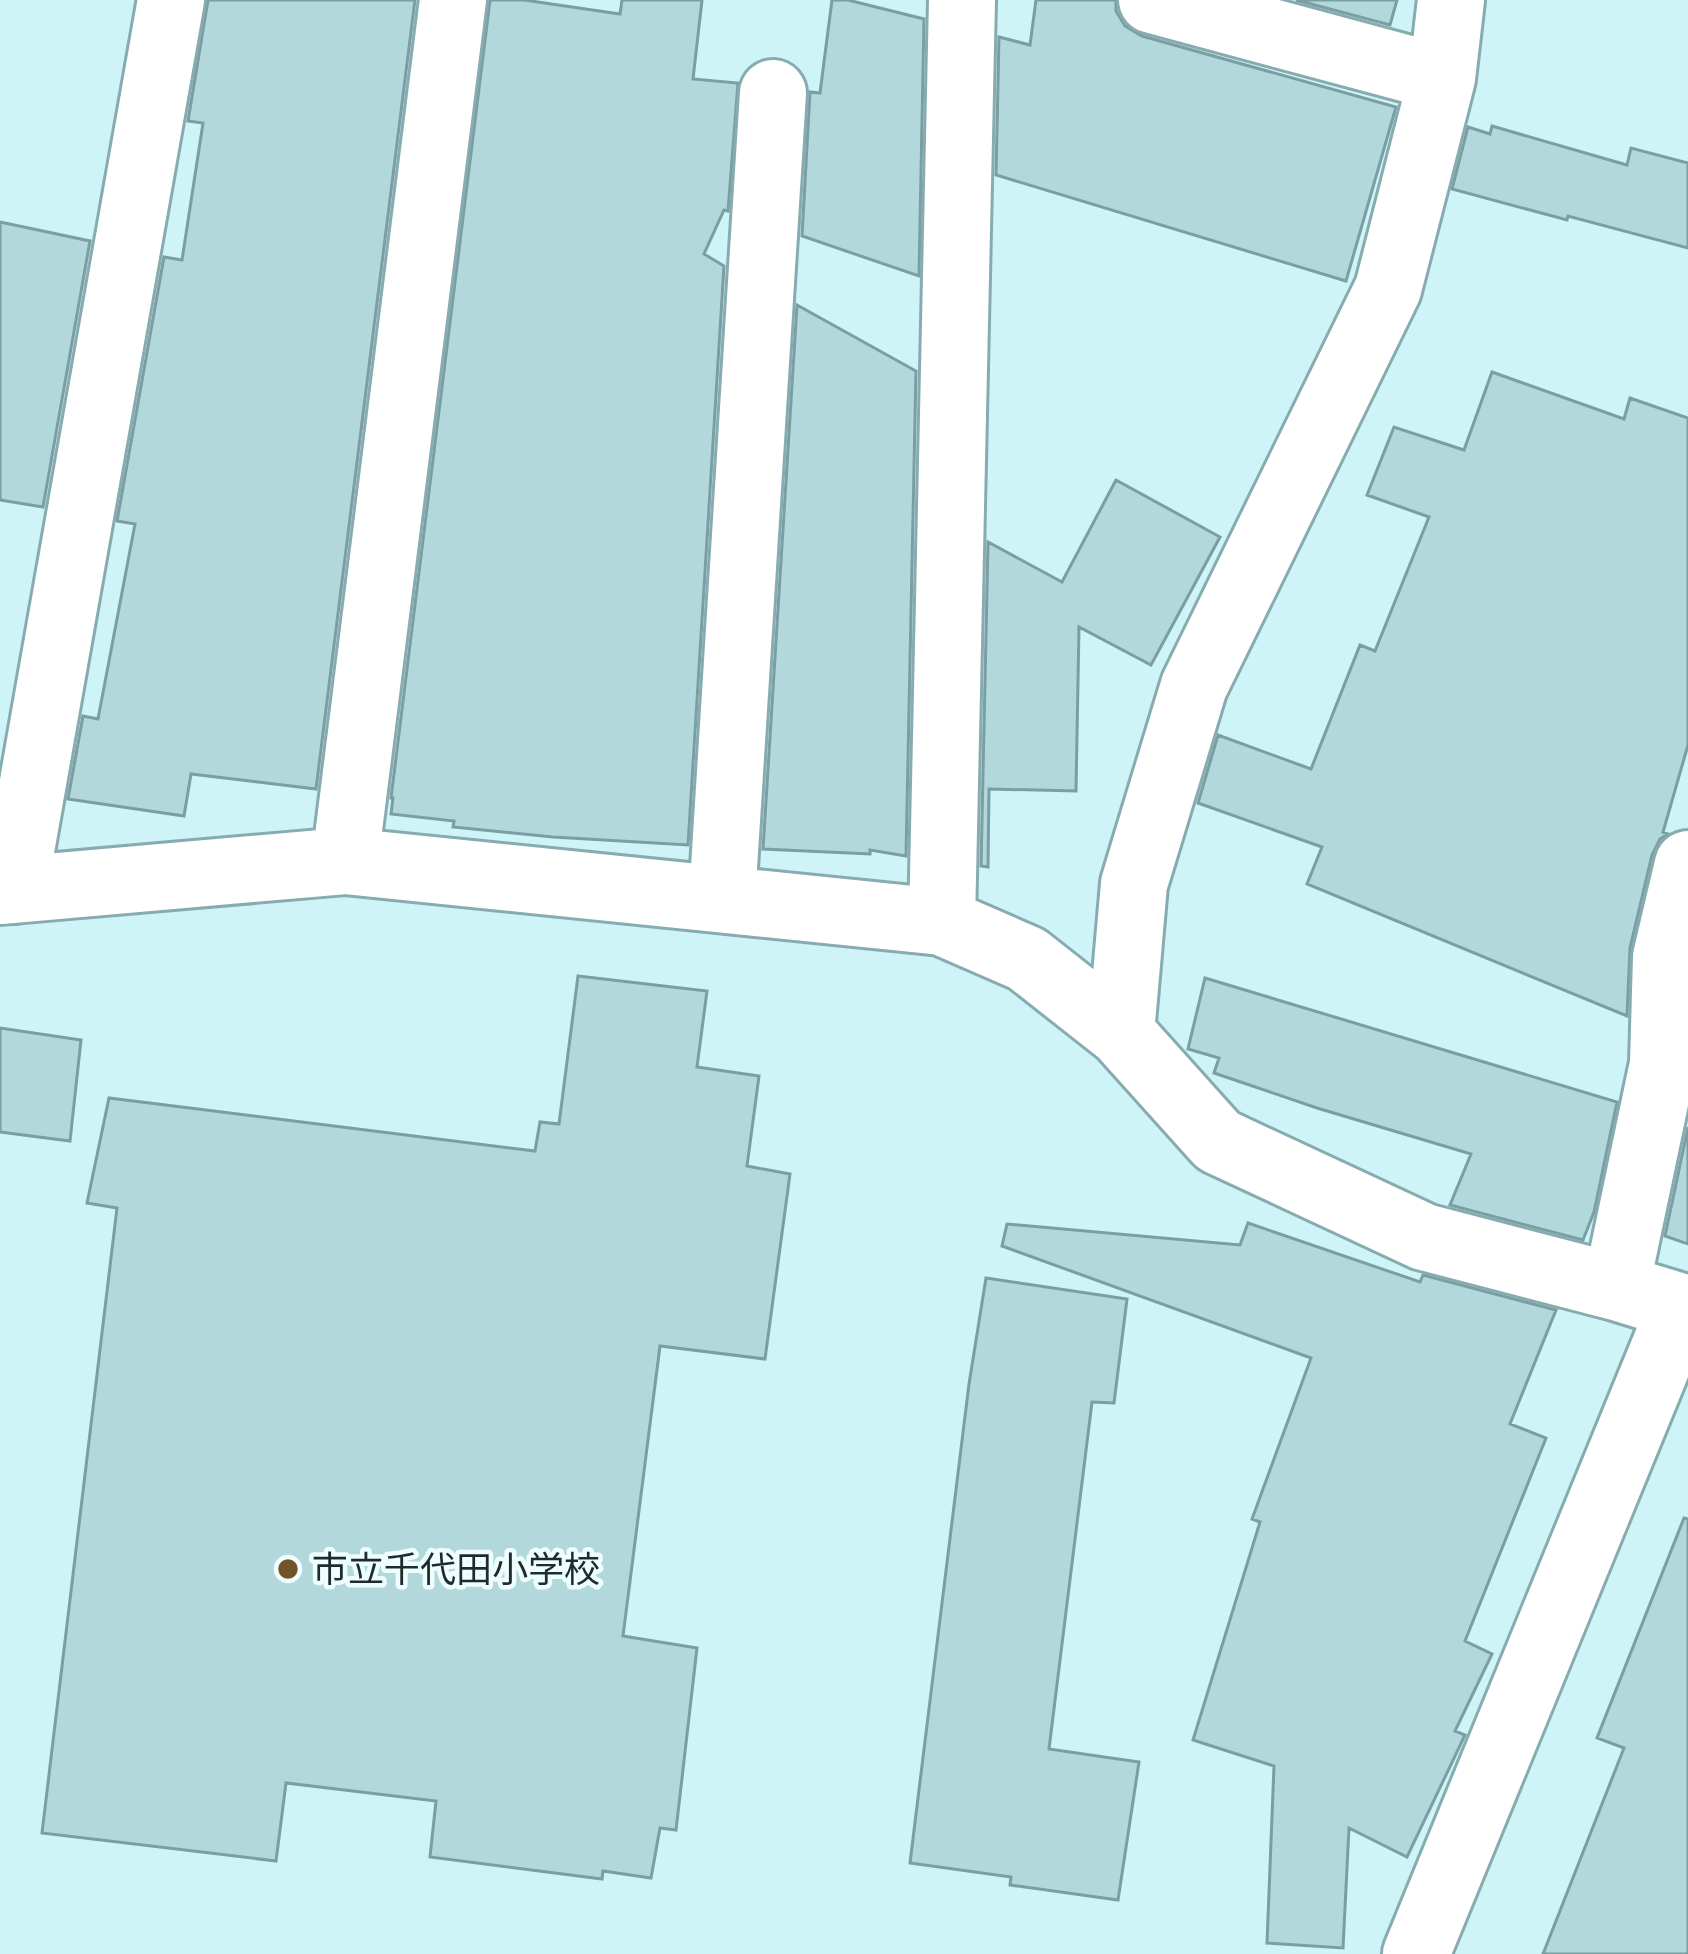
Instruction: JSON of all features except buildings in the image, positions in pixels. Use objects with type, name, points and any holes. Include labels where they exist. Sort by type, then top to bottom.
[{"type":"street","points":[[171,0],[7,890],[345,861],[942,922],[1027,959],[1121,1033],[1218,1141],[1424,1237],[1684,1308],[1416,1954]]},
{"type":"street","points":[[345,861],[453,0]]},
{"type":"street","points":[[942,922],[962,0]]},
{"type":"street","points":[[1152,0],[1442,78]]},
{"type":"street","points":[[1121,1033],[1134,884],[1194,686],[1388,289],[1442,78],[1451,0]]},
{"type":"street","points":[[722,899],[773,93]]},
{"type":"street","points":[[1616,1287],[1664,1064],[1666,957],[1688,864]]},
{"type":"place","name":"市立千代田小学校","points":[[288,1569]]}]
